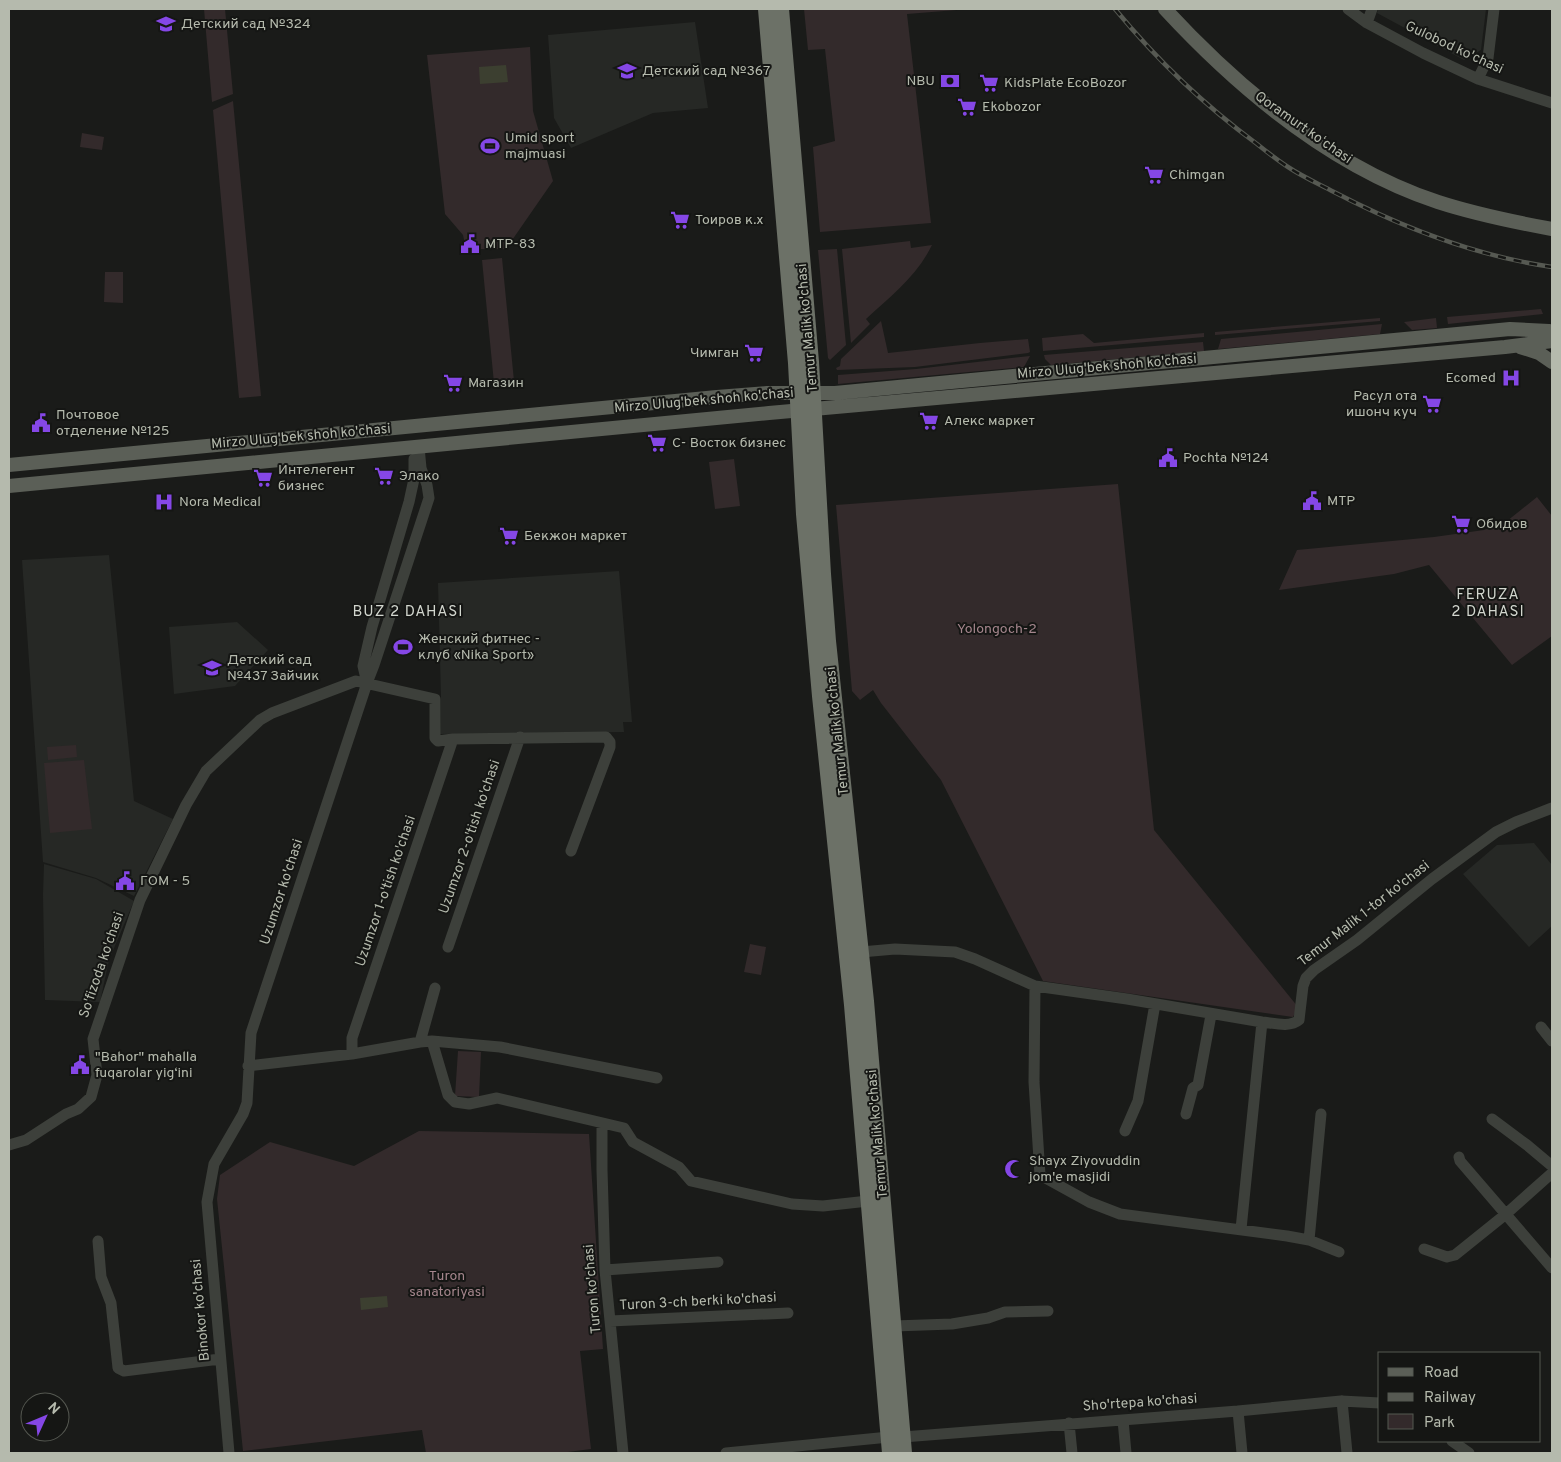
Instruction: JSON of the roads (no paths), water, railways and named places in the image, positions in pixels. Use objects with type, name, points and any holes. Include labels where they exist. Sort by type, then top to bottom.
[{"type":"highway","name":"Temur Malik ko'chasi","points":[[766,9],[819,517],[827,632],[861,952],[894,1326],[891,1375]]},
{"type":"highway","name":"Temur Malik ko'chasi","points":[[781,9],[806,401],[804,514],[852,1005],[868,1201],[891,1375],[894,1444],[914,1453]]},
{"type":"main road","name":"Qoramurt koʻchasi","points":[[1165,9],[1217,62],[1246,88],[1294,125],[1350,162],[1437,202],[1482,214],[1552,227]]},
{"type":"main road","name":"Qoramurt koʻchasi","points":[[1169,9],[1254,91],[1295,122],[1351,158],[1392,180],[1434,197],[1552,227]]},
{"type":"main road","name":"Mirzo Ulug'bek shoh ko'chasi","points":[[9,465],[767,393],[806,401],[835,393],[1510,330],[1545,338]]},
{"type":"main road","name":"Mirzo Ulug'bek shoh ko'chasi","points":[[9,486],[598,430],[806,401],[961,396],[1512,346],[1545,338]]},
{"type":"main road","points":[[1545,338],[1547,351],[1552,360]]},
{"type":"main road","points":[[959,381],[961,396]]},
{"type":"main road","points":[[596,409],[598,430]]},
{"type":"main road","points":[[514,417],[516,437]]},
{"type":"main road","points":[[310,437],[312,457]]},
{"type":"street","name":"Gulobod ko'chasi","points":[[1348,9],[1367,22],[1478,79],[1552,103]]},
{"type":"street","points":[[1367,22],[1372,9]]},
{"type":"street","points":[[1478,79],[1488,58],[1494,9]]},
{"type":"street","name":"Uzumzor ko'chasi","points":[[367,682],[363,666],[372,627],[414,479],[416,447]]},
{"type":"street","name":"Uzumzor ko'chasi","points":[[214,1164],[243,1114],[248,1092],[251,1033],[428,498],[427,485],[416,447]]},
{"type":"street","name":"So'fizoda ko'chasi","points":[[9,1145],[26,1140],[66,1114],[78,1109],[91,1097],[97,1075],[93,1039],[140,900],[186,805],[206,772],[260,720],[272,713],[356,681],[367,682]]},
{"type":"street","points":[[367,682],[435,699],[435,738],[438,741],[520,737],[602,736],[607,738],[610,742],[610,747],[571,851]]},
{"type":"street","name":"Uzumzor 2-o'tish ko'chasi","points":[[448,947],[520,737]]},
{"type":"street","name":"Uzumzor 1-o'tish ko'chasi","points":[[352,1054],[352,1038],[453,739]]},
{"type":"street","name":"Temur Malik 1-tor ko'chasi","points":[[861,952],[895,949],[955,952],[976,959],[1035,986],[1262,1022],[1282,1024],[1297,1022],[1303,986],[1306,978],[1314,970],[1357,940],[1432,879],[1496,832],[1552,808]]},
{"type":"street","points":[[1035,986],[1034,1082],[1040,1176],[1089,1202],[1120,1214],[1241,1229],[1309,1240],[1339,1252]]},
{"type":"street","points":[[420,1042],[436,988]]},
{"type":"street","points":[[1125,1131],[1138,1101],[1155,1004]]},
{"type":"street","points":[[1186,1114],[1193,1088],[1198,1085],[1211,1014]]},
{"type":"street","points":[[1241,1229],[1262,1022]]},
{"type":"street","points":[[1541,1027],[1552,1041]]},
{"type":"street","points":[[432,1041],[448,1095],[455,1102],[469,1104],[497,1098],[624,1128],[632,1142],[679,1167],[691,1181],[792,1204],[823,1206],[868,1201]]},
{"type":"street","points":[[248,1066],[352,1054],[432,1041],[500,1047],[657,1078]]},
{"type":"street","points":[[1309,1240],[1321,1114]]},
{"type":"street","points":[[1492,1119],[1552,1166]]},
{"type":"street","name":"Turon ko'chasi","points":[[602,1123],[605,1270],[623,1453]]},
{"type":"street","points":[[1459,1157],[1460,1161],[1552,1268]]},
{"type":"street","name":"Binokor ko'chasi","points":[[214,1164],[207,1202],[229,1453]]},
{"type":"street","points":[[1424,1249],[1447,1257],[1455,1255],[1506,1214],[1552,1173]]},
{"type":"street","points":[[98,1241],[101,1277],[111,1302],[118,1368],[124,1371],[220,1359]]},
{"type":"street","points":[[605,1270],[718,1262]]},
{"type":"street","points":[[894,1326],[952,1324],[988,1318],[1004,1312],[1048,1310]]},
{"type":"street","name":"Turon 3-ch berki ko'chasi","points":[[610,1321],[788,1313]]},
{"type":"street","points":[[1342,1401],[1347,1453]]},
{"type":"street","name":"Sho'rtepa ko'chasi","points":[[726,1453],[894,1444],[1069,1423],[1238,1411],[1342,1401],[1378,1403]]},
{"type":"street","points":[[1238,1411],[1242,1453]]},
{"type":"street","points":[[1123,1420],[1126,1453]]},
{"type":"street","points":[[1069,1423],[1072,1453]]},
{"type":"street","points":[[1453,1442],[1469,1453]]},
{"type":"railway","points":[[1115,9],[1164,64],[1200,98],[1237,129],[1294,171],[1360,205],[1413,229],[1496,256],[1552,267]]},
{"type":"place","name":"Детский сад №324","points":[[166,24]]},
{"type":"place","name":"Детский сад №367","points":[[627,71]]},
{"type":"place","name":"NBU","points":[[950,81]]},
{"type":"place","name":"KidsPlate EcoBozor","points":[[989,83]]},
{"type":"place","name":"Ekobozor","points":[[967,107]]},
{"type":"place","name":"Umid sport majmuasi","points":[[490,146]]},
{"type":"place","name":"Chimgan","points":[[1154,175]]},
{"type":"place","name":"Тоиров к.х","points":[[680,220]]},
{"type":"place","name":"MTP-83","points":[[470,244]]},
{"type":"place","name":"Чимган","points":[[754,353]]},
{"type":"place","name":"Ecomed","points":[[1511,378]]},
{"type":"place","name":"Магазин","points":[[453,383]]},
{"type":"place","name":"Расул ота ишонч куч","points":[[1432,404]]},
{"type":"place","name":"Алекс маркет","points":[[929,421]]},
{"type":"place","name":"Почтовое отделение №125","points":[[41,423]]},
{"type":"place","name":"С- Восток бизнес","points":[[657,443]]},
{"type":"place","name":"Pochta №124","points":[[1168,458]]},
{"type":"place","name":"Элако","points":[[384,476]]},
{"type":"place","name":"Интелегент бизнес","points":[[263,478]]},
{"type":"place","name":"MTP","points":[[1312,501]]},
{"type":"place","name":"Nora Medical","points":[[164,502]]},
{"type":"place","name":"Обидов","points":[[1461,524]]},
{"type":"place","name":"Бекжон маркет","points":[[509,536]]},
{"type":"place","name":"Женский фитнес - клуб «Nika Sport»","points":[[403,647]]},
{"type":"place","name":"Детский сад №437 Зайчик","points":[[212,668]]},
{"type":"place","name":"ГОМ - 5","points":[[125,881]]},
{"type":"place","name":"\"Bahor\" mahalla fuqarolar yig‘ini","points":[[80,1065]]},
{"type":"place","name":"Shayx Ziyovuddin jom'e masjidi","points":[[1014,1169]]},
{"type":"district","name":"FERUZA 2 DAHASI","points":[[1488,604]]},
{"type":"district","name":"BUZ 2 DAHASI","points":[[408,612]]},
{"type":"park label","name":"Yolongoch-2","points":[[997,629]]},
{"type":"park label","name":"Turon sanatoriyasi","points":[[447,1284]]}]
